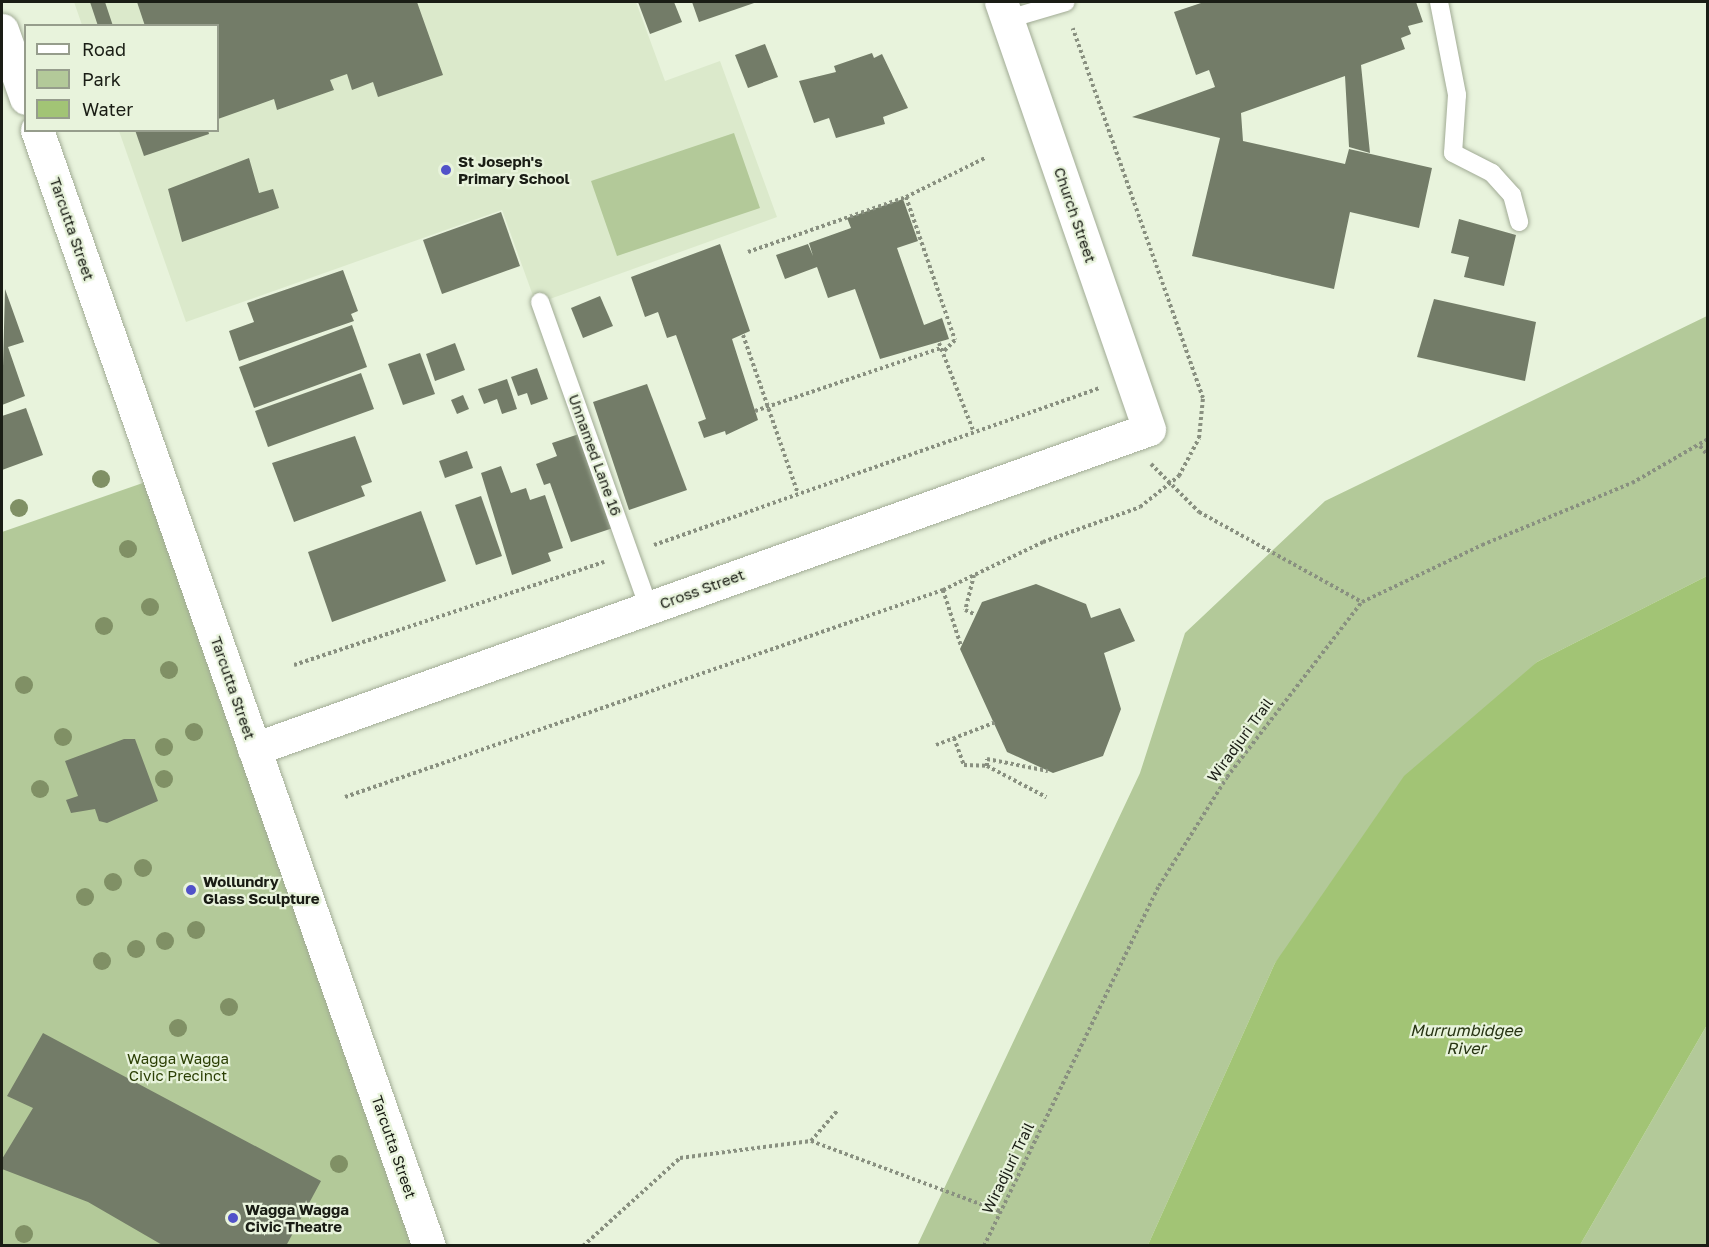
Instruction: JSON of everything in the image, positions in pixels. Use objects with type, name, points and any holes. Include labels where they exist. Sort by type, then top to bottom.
[{"type":"street","name":"Church Street","points":[[1004,10],[1132,377],[1139,432]]},
{"type":"street","points":[[2,30],[24,92]]},
{"type":"street","name":"Tarcutta Street","points":[[38,132],[429,1245]]},
{"type":"street","name":"Cross Street","points":[[254,749],[1139,432]]},
{"type":"lane","points":[[1004,10],[1066,2]]},
{"type":"lane","points":[[1439,2],[1457,95],[1453,153],[1492,172],[1512,195],[1519,222]]},
{"type":"lane","name":"Unnamed Lane 16","points":[[540,302],[650,608]]},
{"type":"path","points":[[748,252],[906,197],[985,158]]},
{"type":"path","points":[[755,411],[941,348],[955,340],[906,197]]},
{"type":"path","points":[[743,335],[798,494]]},
{"type":"path","points":[[941,348],[973,430]]},
{"type":"path","points":[[294,665],[631,553],[973,430],[1132,377]]},
{"type":"path","points":[[1139,432],[1199,512],[1362,602]]},
{"type":"path","name":"Wiradjuri Trail","points":[[984,1245],[1134,933],[1190,834],[1280,705],[1362,602],[1482,544],[1632,483],[1700,446],[1707,439]]},
{"type":"path","points":[[1700,446],[1707,456]]},
{"type":"path","points":[[974,575],[965,610],[976,615]]},
{"type":"path","points":[[943,590],[961,646]]},
{"type":"path","points":[[936,745],[996,722]]},
{"type":"path","points":[[954,738],[964,765],[987,766],[1046,797]]},
{"type":"path","points":[[987,766],[987,759],[1048,771]]},
{"type":"path","points":[[811,1141],[837,1111]]},
{"type":"path","points":[[583,1245],[680,1158],[811,1141],[999,1211]]},
{"type":"shaded area","name":"St Joseph's Primary School","points":[[74,2],[636,2],[665,81],[720,61],[777,217],[536,304],[502,210],[186,322],[119,132],[219,132],[219,24],[82,24]]},
{"type":"green space","points":[[734,133],[760,208],[617,256],[591,181]]},
{"type":"green space","points":[[1707,316],[1707,576],[1537,662],[1275,963],[1148,1245],[917,1246],[1140,773],[1185,633],[1325,501]]},
{"type":"green space","name":"Wagga Wagga Civic Precinct","points":[[160,477],[429,1245],[2,1245],[2,532]]},
{"type":"green space","points":[[1707,1025],[1707,1245],[1580,1245]]},
{"type":"water","name":"Murrumbidgee River","points":[[1707,576],[1707,1025],[1580,1245],[1148,1245],[1275,963],[1404,776],[1537,662]]},
{"type":"building","points":[[90,2],[105,2],[112,24],[97,24]]},
{"type":"building","points":[[137,2],[417,2],[443,75],[378,97],[373,82],[352,90],[347,74],[330,80],[334,90],[277,110],[274,99],[219,119],[219,24],[144,24]]},
{"type":"building","points":[[638,2],[674,2],[682,22],[650,34]]},
{"type":"building","points":[[692,2],[757,2],[699,22]]},
{"type":"building","points":[[1204,2],[1416,2],[1423,22],[1408,26],[1411,34],[1401,38],[1405,49],[1361,65],[1370,153],[1349,147],[1345,76],[1241,113],[1243,141],[1345,164],[1349,149],[1432,168],[1419,228],[1350,212],[1334,289],[1192,256],[1220,138],[1132,117],[1215,87],[1209,70],[1196,75],[1174,12]]},
{"type":"building","points":[[765,44],[778,77],[748,88],[735,55]]},
{"type":"building","points":[[872,53],[874,58],[882,54],[908,108],[883,117],[885,124],[836,138],[829,118],[814,123],[799,81],[836,72],[834,66]]},
{"type":"building","points":[[136,132],[208,132],[209,134],[144,156]]},
{"type":"building","points":[[249,158],[259,193],[273,189],[279,208],[182,242],[168,189]]},
{"type":"building","points":[[903,199],[918,241],[897,248],[924,325],[942,318],[949,339],[880,359],[855,289],[828,298],[817,267],[785,279],[776,255],[808,244],[813,256],[809,243],[851,228],[847,218]]},
{"type":"building","points":[[501,212],[520,266],[442,294],[423,240]]},
{"type":"building","points":[[1459,219],[1516,235],[1504,286],[1464,277],[1469,257],[1451,253]]},
{"type":"building","points":[[720,244],[750,331],[732,339],[758,420],[726,435],[725,431],[704,438],[698,422],[706,419],[676,335],[667,338],[658,312],[645,317],[631,277]]},
{"type":"building","points":[[343,270],[358,311],[351,314],[354,321],[239,361],[229,331],[254,322],[247,303]]},
{"type":"building","points":[[5,289],[24,342],[8,347],[25,396],[2,405]]},
{"type":"building","points":[[600,296],[613,326],[583,338],[571,308]]},
{"type":"building","points":[[1434,299],[1536,322],[1525,381],[1417,357]]},
{"type":"building","points":[[352,325],[367,367],[254,408],[239,367]]},
{"type":"building","points":[[455,343],[465,370],[435,381],[426,354]]},
{"type":"building","points":[[420,353],[435,394],[403,405],[388,364]]},
{"type":"building","points":[[537,368],[548,399],[531,405],[527,393],[518,396],[511,377]]},
{"type":"building","points":[[361,373],[374,409],[268,447],[255,411]]},
{"type":"building","points":[[507,379],[517,409],[502,414],[497,399],[484,404],[478,389]]},
{"type":"building","points":[[647,384],[687,490],[629,510],[593,402]]},
{"type":"building","points":[[463,395],[469,409],[457,414],[451,400]]},
{"type":"building","points":[[26,408],[43,455],[2,470],[2,416]]},
{"type":"building","points":[[579,434],[613,528],[571,542],[550,483],[544,485],[536,464],[557,456],[552,443]]},
{"type":"building","points":[[355,436],[372,482],[361,486],[365,496],[294,522],[272,463]]},
{"type":"building","points":[[467,451],[473,468],[445,478],[439,461]]},
{"type":"building","points":[[501,466],[511,493],[526,488],[530,500],[545,495],[563,548],[548,553],[551,561],[512,575],[481,473]]},
{"type":"building","points":[[481,496],[502,556],[476,565],[455,505]]},
{"type":"building","points":[[421,511],[446,581],[332,622],[308,552]]},
{"type":"building","points":[[1036,584],[1086,604],[1091,618],[1120,608],[1135,641],[1104,653],[1121,709],[1103,756],[1053,773],[1007,752],[960,649],[982,602]]},
{"type":"building","points":[[124,739],[135,739],[158,801],[107,823],[99,821],[95,809],[71,813],[66,800],[78,796],[65,761]]},
{"type":"building","points":[[43,1033],[321,1181],[286,1246],[164,1246],[88,1202],[2,1169],[2,1159],[33,1108],[7,1096]]},
{"type":"place","name":"St Joseph's Primary School","points":[[446,170]]},
{"type":"place","name":"Wollundry Glass Sculpture","points":[[191,890]]},
{"type":"place","name":"Wagga Wagga Civic Theatre","points":[[233,1218]]}]
